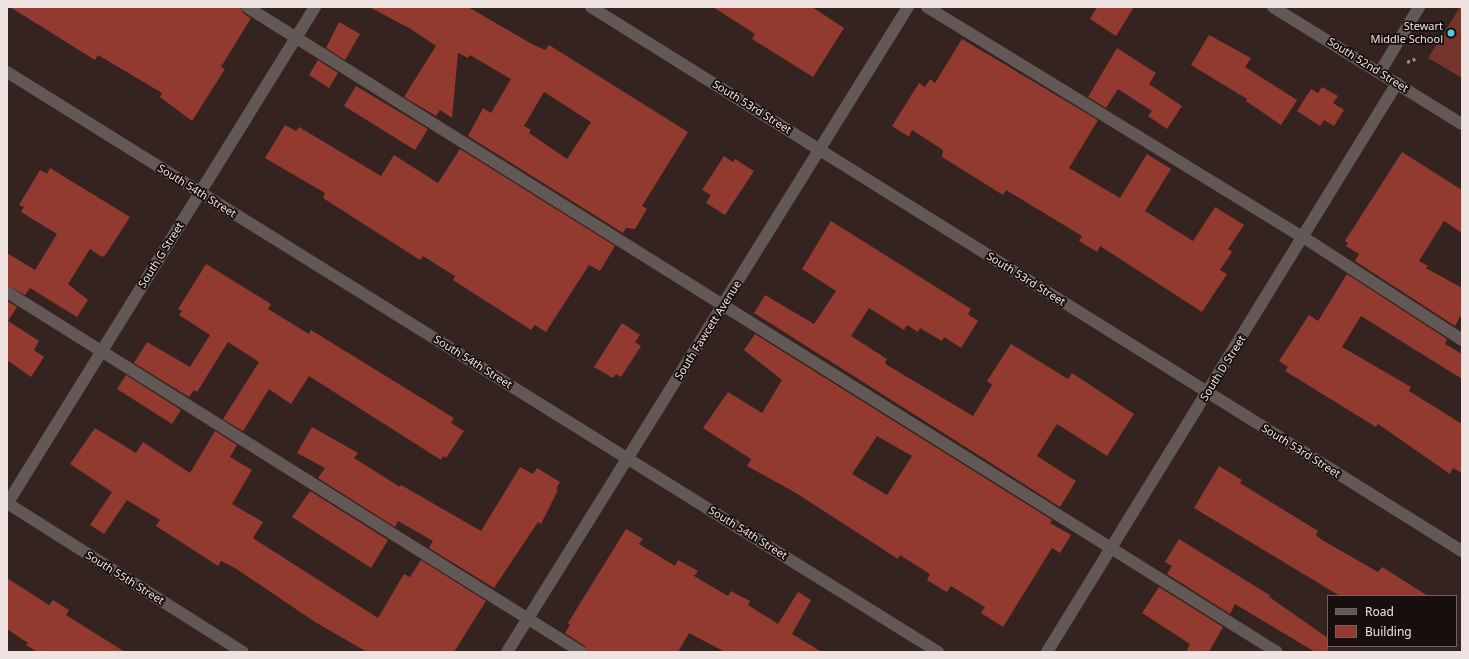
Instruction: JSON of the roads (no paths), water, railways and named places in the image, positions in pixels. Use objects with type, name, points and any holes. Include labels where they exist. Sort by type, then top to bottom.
[{"type":"street","points":[[247,7],[1278,652]]},
{"type":"street","name":"South G Street","points":[[7,504],[315,7]]},
{"type":"street","name":"South 53rd Street","points":[[591,7],[1462,551]]},
{"type":"street","name":"South Fawcett Avenue","points":[[507,652],[908,7]]},
{"type":"street","points":[[927,7],[1303,237],[1462,340]]},
{"type":"street","name":"South 52nd Street","points":[[1273,7],[1462,124]]},
{"type":"street","points":[[1380,72],[1419,7]]},
{"type":"street","name":"South 54th Street","points":[[7,72],[938,652]]},
{"type":"street","name":"South D Street","points":[[1047,652],[1113,548],[1397,83]]},
{"type":"street","points":[[7,292],[527,620],[581,652]]},
{"type":"street","name":"South 55th Street","points":[[7,504],[243,652]]},
{"type":"place","name":"Stewart Middle School","points":[[1451,33]]}]
